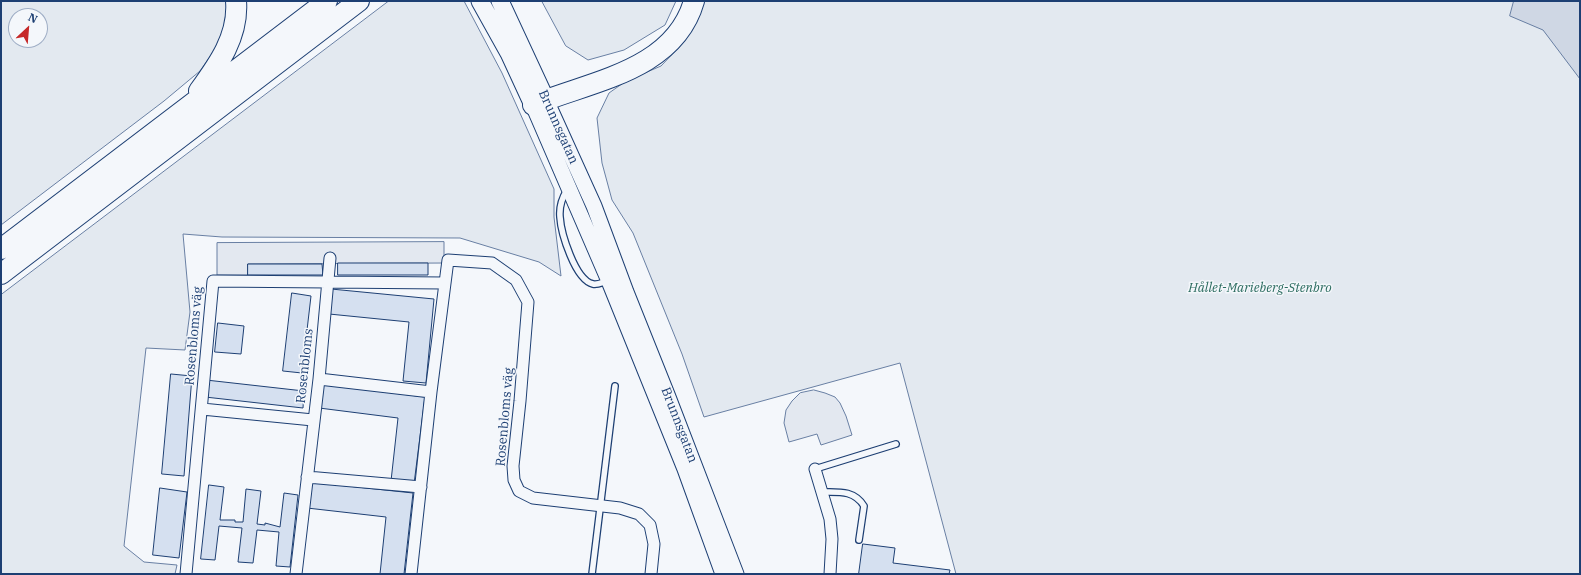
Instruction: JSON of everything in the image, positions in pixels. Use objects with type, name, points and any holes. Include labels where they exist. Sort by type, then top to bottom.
[{"type":"highway","points":[[185,110],[217,66],[225,52],[235,20],[236,1]]},
{"type":"highway","points":[[1,249],[327,1]]},
{"type":"highway","points":[[1,274],[359,1]]},
{"type":"highway","points":[[540,103],[619,75],[650,59],[661,50],[678,31],[694,1]]},
{"type":"main road","name":"Brunnsgatan","points":[[480,1],[509,53],[540,103],[594,206],[615,279],[722,574]]},
{"type":"main road","name":"Brunnsgatan","points":[[500,1],[540,103],[568,188],[615,279],[736,574]]},
{"type":"street","name":"Rosenbloms","points":[[296,574],[319,378],[330,258]]},
{"type":"street","name":"Rosenbloms väg","points":[[411,574],[431,392],[448,260],[492,263],[516,280],[528,302],[513,466],[514,480],[519,491],[533,498],[620,508],[638,514],[650,524],[654,544],[651,574]]},
{"type":"street","name":"Rosenbloms väg","points":[[186,574],[213,281],[444,283]]},
{"type":"street","points":[[319,378],[431,392]]},
{"type":"street","points":[[202,409],[313,420]]},
{"type":"street","points":[[815,469],[830,519],[832,539],[830,574]]},
{"type":"street","points":[[307,477],[421,487]]},
{"type":"lane","points":[[568,188],[562,197],[560,218],[577,271],[584,279],[592,284],[615,279]]},
{"type":"lane","points":[[592,574],[615,386]]},
{"type":"lane","points":[[815,469],[896,444]]},
{"type":"lane","points":[[822,492],[852,494],[859,498],[864,506],[859,540]]},
{"type":"green space","points":[[1,1],[229,1],[226,24],[216,48],[200,71],[164,101],[1,225]]},
{"type":"green space","points":[[389,1],[464,1],[502,73],[554,189],[554,217],[561,276],[539,262],[460,238],[222,237],[183,234],[190,312],[185,350],[146,348],[124,546],[144,562],[177,565],[175,574],[1,574],[1,295]]},
{"type":"green space","points":[[542,1],[676,1],[665,25],[624,50],[588,60],[566,46]]},
{"type":"green space","name":"Hållet-Marieberg-Stenbro","points":[[703,1],[1580,1],[1580,574],[956,574],[900,363],[704,417],[682,354],[633,233],[612,200],[602,163],[597,118],[609,93],[626,81],[661,66],[683,43],[701,11]]},
{"type":"shaded area","points":[[1514,1],[1580,1],[1580,79],[1543,30],[1510,16]]},
{"type":"shaded area","points":[[444,242],[444,263],[248,264],[248,275],[217,275],[217,243]]},
{"type":"shaded area","points":[[814,390],[835,397],[840,403],[846,416],[852,435],[821,445],[817,434],[789,442],[784,423],[786,410],[800,393]]},
{"type":"building","points":[[338,263],[428,263],[428,275],[338,275]]},
{"type":"building","points":[[248,264],[322,264],[323,275],[248,275]]},
{"type":"building","points":[[331,289],[434,299],[426,383],[403,381],[409,322],[329,314]]},
{"type":"building","points":[[292,293],[311,296],[302,373],[283,371]]},
{"type":"building","points":[[218,323],[244,326],[241,354],[215,352]]},
{"type":"building","points":[[171,374],[192,376],[184,476],[162,474]]},
{"type":"building","points":[[206,380],[304,391],[303,408],[205,397]]},
{"type":"building","points":[[322,384],[425,397],[414,484],[391,481],[398,418],[319,408]]},
{"type":"building","points":[[310,482],[413,493],[404,574],[380,574],[386,517],[307,508]]},
{"type":"building","points":[[209,485],[224,487],[220,520],[235,520],[235,522],[243,522],[246,489],[261,491],[257,524],[265,525],[265,523],[280,527],[284,493],[298,495],[290,567],[276,566],[279,532],[257,530],[253,563],[238,562],[242,528],[219,526],[215,560],[201,559]]},
{"type":"building","points":[[160,488],[187,492],[179,558],[153,555]]},
{"type":"building","points":[[863,544],[895,548],[893,563],[950,570],[949,574],[859,574]]}]
